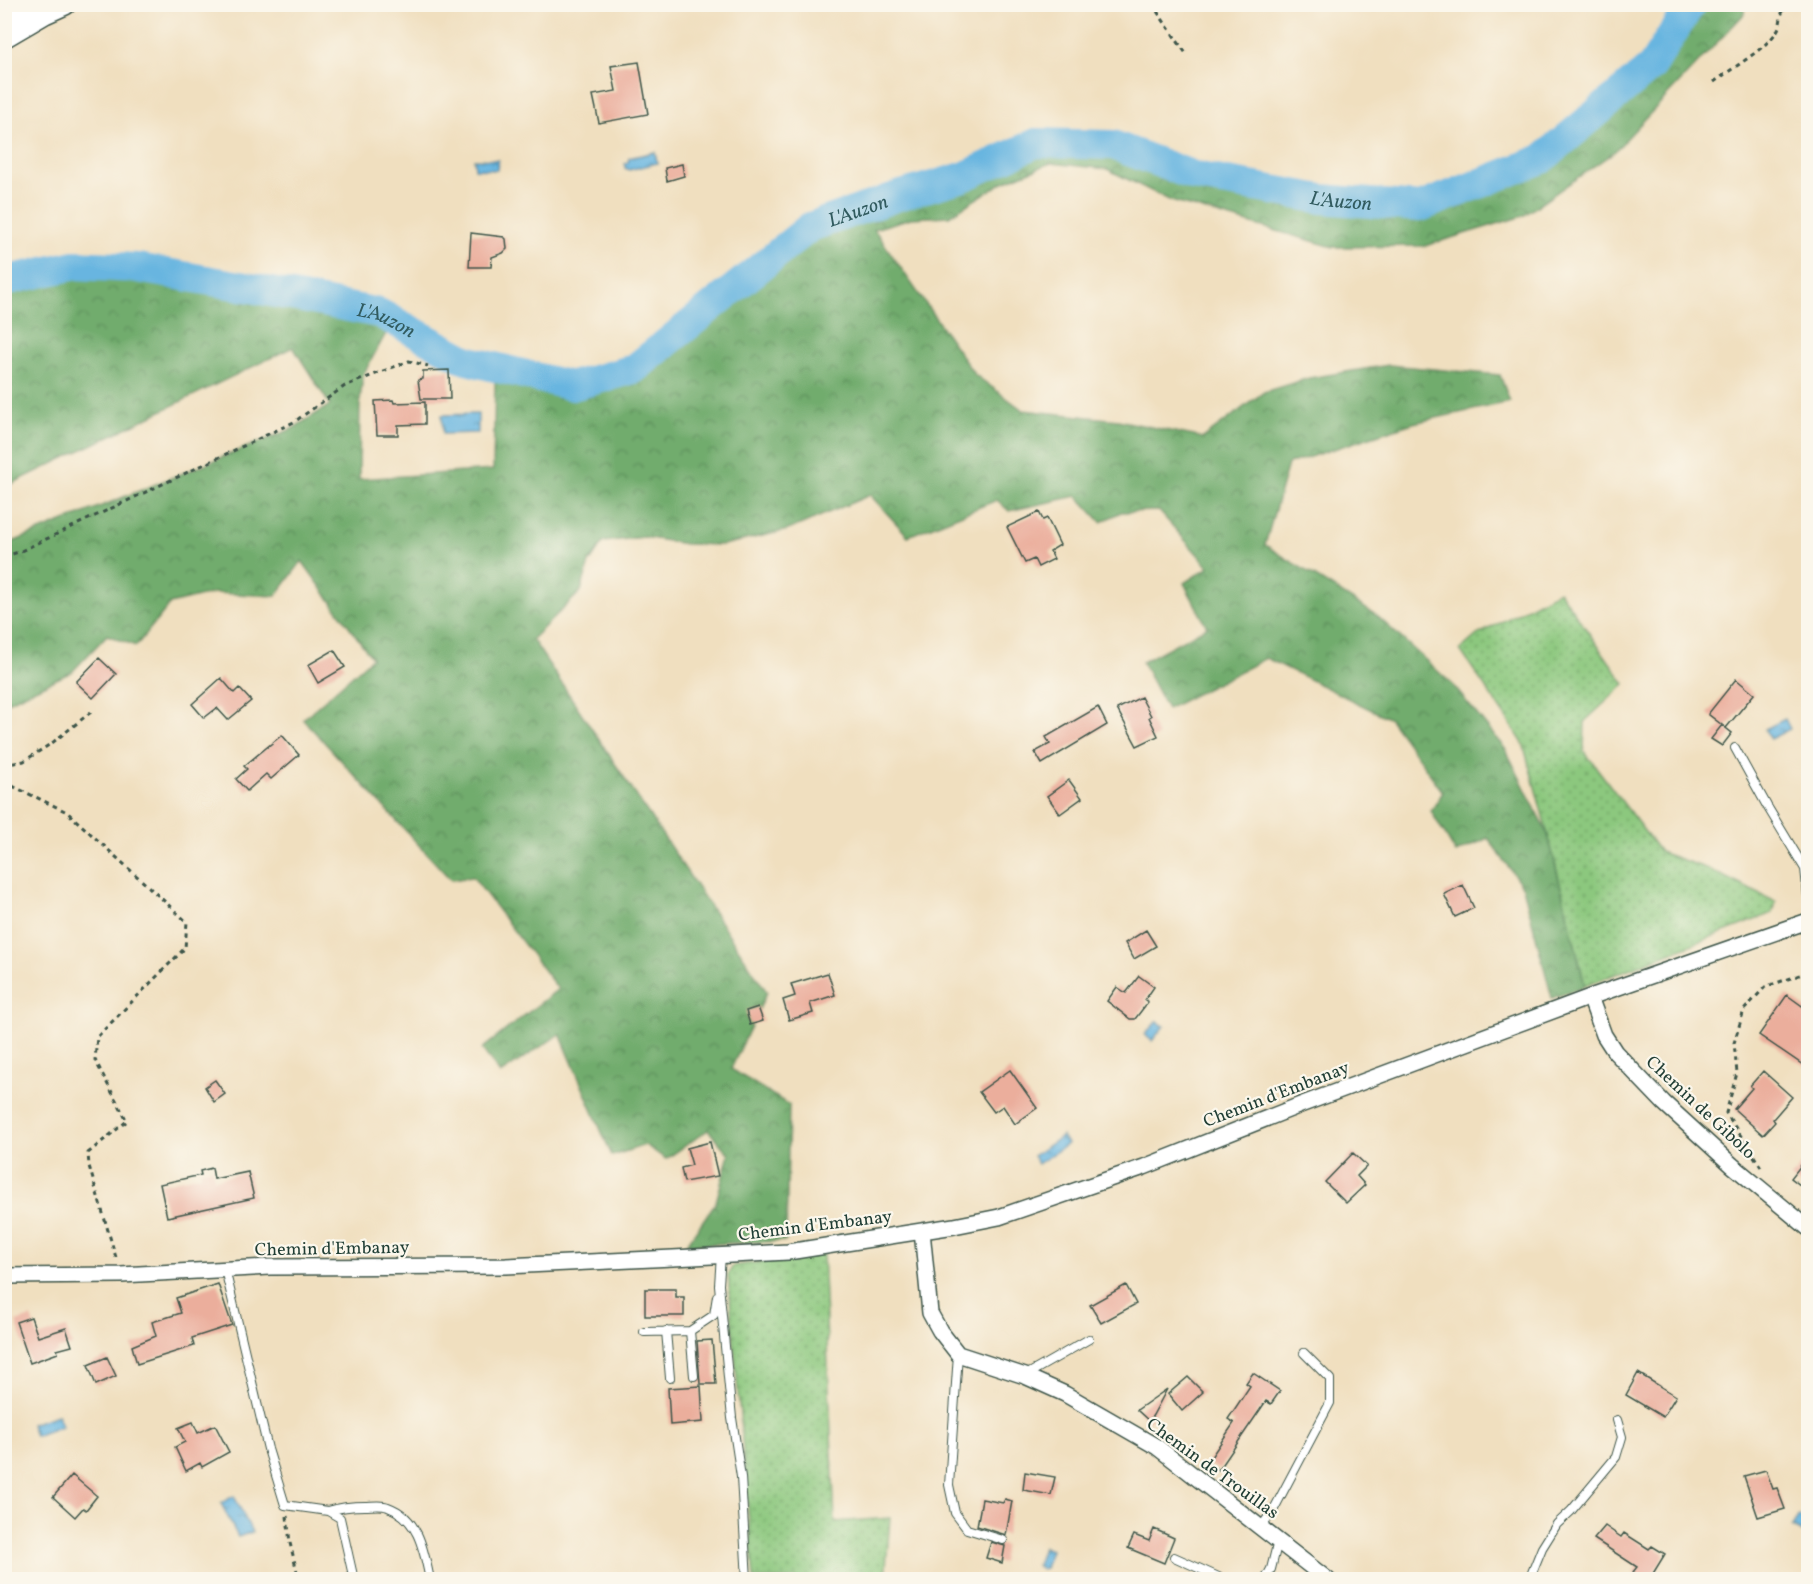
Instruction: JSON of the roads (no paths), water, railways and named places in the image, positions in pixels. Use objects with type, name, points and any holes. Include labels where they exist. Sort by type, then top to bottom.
[{"type":"main road","points":[[4,15],[22,4]]},
{"type":"main road","points":[[4,37],[65,4]]},
{"type":"street","points":[[4,26],[45,4]]},
{"type":"street","name":"Chemin d'Embanay","points":[[4,1276],[121,1275],[225,1269],[506,1266],[721,1256],[788,1251],[999,1217],[1133,1171],[1303,1104],[1590,997],[1809,921]]},
{"type":"street","name":"Chemin de Gibolo","points":[[1590,997],[1604,1035],[1615,1052],[1664,1103],[1732,1165],[1809,1228]]},
{"type":"street","points":[[922,1231],[930,1313],[940,1331],[958,1354]]},
{"type":"street","name":"Chemin de Trouillas","points":[[958,1354],[1025,1376],[1065,1394],[1157,1447],[1328,1580]]},
{"type":"lane","points":[[1735,748],[1805,869],[1809,897]]},
{"type":"lane","points":[[644,1332],[690,1331],[714,1315],[721,1256]]},
{"type":"lane","points":[[225,1269],[268,1449],[285,1506],[328,1511],[340,1518],[354,1580]]},
{"type":"lane","points":[[719,1285],[732,1418],[741,1477],[747,1580]]},
{"type":"lane","points":[[666,1331],[670,1378]]},
{"type":"lane","points":[[690,1331],[694,1377]]},
{"type":"lane","points":[[1025,1376],[1089,1339]]},
{"type":"lane","points":[[1261,1527],[1274,1509],[1330,1404],[1330,1379],[1304,1353]]},
{"type":"lane","points":[[958,1354],[949,1485],[955,1513],[966,1529],[1003,1540]]},
{"type":"lane","points":[[1529,1580],[1542,1548],[1557,1524],[1579,1503],[1617,1457],[1622,1437],[1617,1420]]},
{"type":"lane","points":[[328,1511],[343,1506],[387,1506],[408,1518],[424,1549],[430,1580]]},
{"type":"lane","points":[[1265,1580],[1271,1569],[1278,1540]]},
{"type":"lane","points":[[1174,1557],[1225,1580]]},
{"type":"water","points":[[655,152],[657,163],[629,170],[625,168],[629,158]]},
{"type":"water","points":[[474,159],[498,160],[497,170],[475,169]]},
{"type":"water","points":[[478,414],[478,433],[443,434],[442,415]]},
{"type":"water","points":[[1785,719],[1790,729],[1770,739],[1765,729]]},
{"type":"water","points":[[1157,1021],[1164,1026],[1152,1041],[1145,1035]]},
{"type":"water","points":[[1062,1136],[1067,1144],[1038,1164],[1033,1156]]},
{"type":"water","points":[[58,1415],[62,1426],[35,1436],[31,1424]]},
{"type":"water","points":[[234,1496],[252,1532],[238,1537],[221,1503]]},
{"type":"water","points":[[1799,1516],[1808,1522],[1808,1537],[1792,1527]]},
{"type":"water","points":[[1043,1547],[1051,1550],[1045,1568],[1041,1569],[1037,1565]]},
{"type":"waterway","name":"L'Auzon","points":[[4,281],[75,265],[138,268],[246,287],[379,313],[466,360],[572,386],[634,369],[810,227],[898,196],[963,177],[1036,143],[1113,145],[1194,176],[1322,199],[1420,207],[1542,159],[1652,66],[1691,4]]}]
